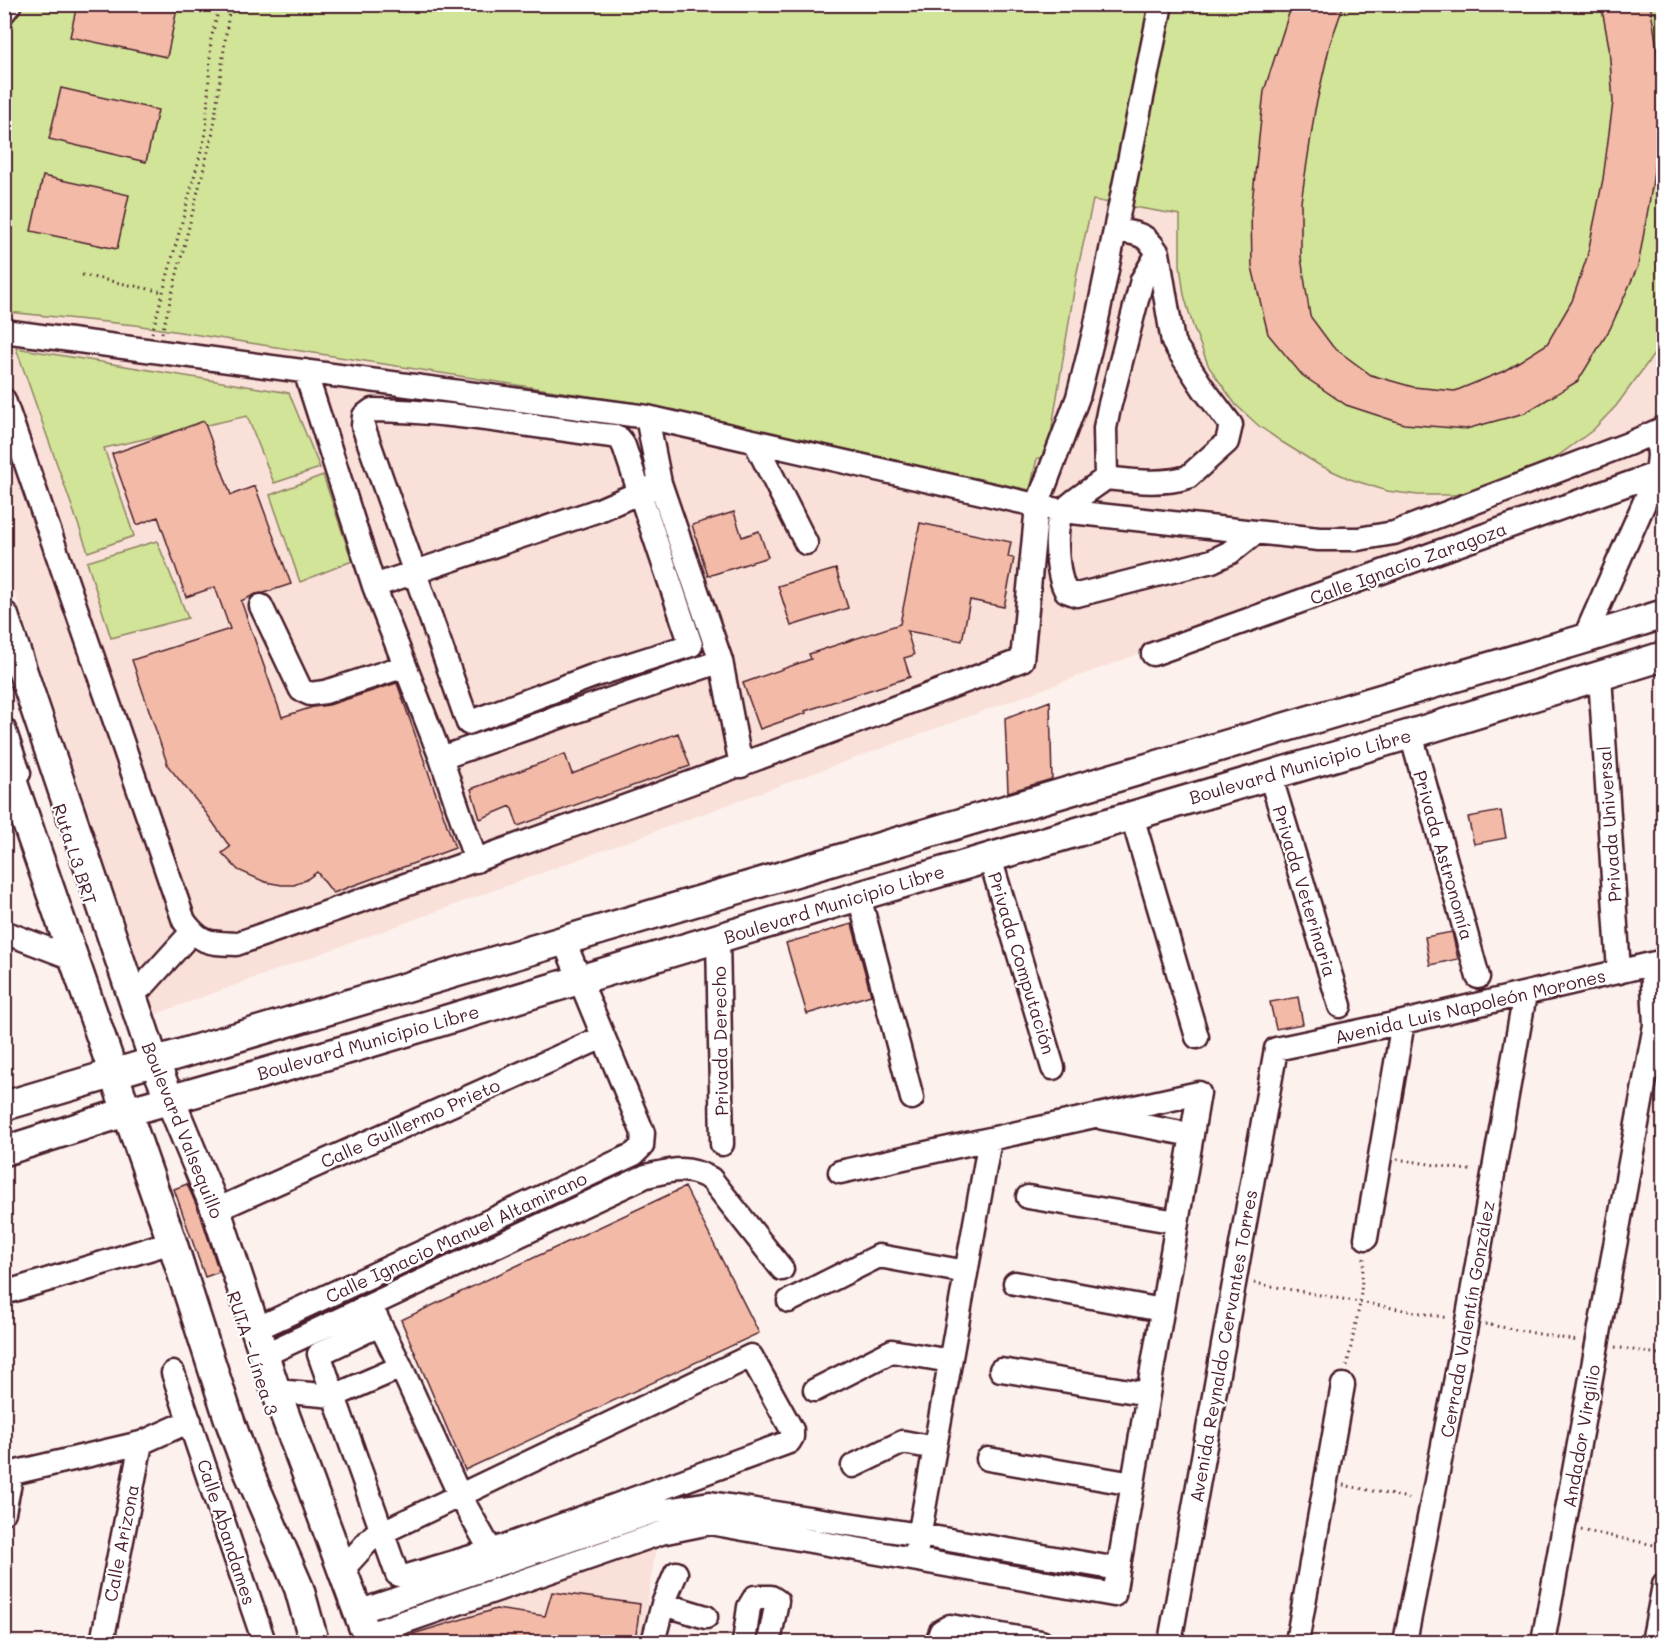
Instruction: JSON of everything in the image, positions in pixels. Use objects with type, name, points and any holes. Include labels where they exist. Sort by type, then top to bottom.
[{"type":"main road","points":[[4,1106],[1664,614]]},
{"type":"main road","name":"Boulevard Valsequillo","points":[[4,616],[131,995],[133,1067],[148,1106],[216,1210],[276,1391],[343,1569],[363,1633]]},
{"type":"main road","name":"Boulevard Municipio Libre","points":[[4,1151],[148,1106],[352,1048],[1411,734],[1664,656]]},
{"type":"main road","name":"Boulevard Valsequillo","points":[[4,757],[75,959],[133,1067],[148,1106],[172,1242],[228,1416],[247,1468],[299,1588],[314,1642]]},
{"type":"street","points":[[4,12],[10,4]]},
{"type":"street","points":[[4,400],[184,921],[192,932],[209,943],[236,944],[741,766],[1022,660],[1037,506],[1077,397],[1095,329],[1161,4]]},
{"type":"street","points":[[1116,230],[1138,234],[1149,240],[1158,253],[1173,342],[1230,425],[1227,442],[1188,477],[1169,481],[1141,482],[1106,478],[1062,511],[1057,527],[1060,581],[1066,591],[1077,595],[1212,561],[1231,552],[1255,533]]},
{"type":"street","points":[[1106,478],[1105,428],[1109,408],[1142,280],[1158,253]]},
{"type":"street","points":[[4,329],[11,332],[647,417],[1062,511],[1319,539],[1358,539],[1394,533],[1660,430],[1660,473],[1584,639]]},
{"type":"street","points":[[305,371],[374,586],[441,758],[476,861]]},
{"type":"street","points":[[372,410],[414,410],[613,436],[620,439],[624,446],[639,494],[691,645],[593,676],[468,723],[363,426],[364,416],[372,410]]},
{"type":"street","points":[[647,417],[660,483],[721,661],[741,766]]},
{"type":"street","points":[[754,442],[806,543]]},
{"type":"street","name":"Calle Ignacio Zaragoza","points":[[1153,654],[1660,473]]},
{"type":"street","points":[[374,586],[554,525],[639,494],[660,483]]},
{"type":"street","points":[[261,606],[301,690],[310,694],[325,692],[405,666]]},
{"type":"street","name":"Ruta L3 BRT","points":[[4,645],[72,841],[133,1067]]},
{"type":"street","points":[[441,758],[721,661]]},
{"type":"street","name":"Privada Universal","points":[[1600,676],[1619,972]]},
{"type":"street","points":[[4,729],[133,1067]]},
{"type":"street","name":"Privada Astronomía","points":[[1411,734],[1478,976]]},
{"type":"street","name":"Privada Veterinaria","points":[[1270,775],[1340,1006]]},
{"type":"street","points":[[1132,816],[1197,1037]]},
{"type":"street","name":"Privada Computación","points":[[990,858],[1053,1068]]},
{"type":"street","points":[[859,896],[912,1098]]},
{"type":"street","points":[[4,932],[75,959]]},
{"type":"street","points":[[131,995],[145,984],[192,932]]},
{"type":"street","name":"Privada Derecho","points":[[718,938],[722,1144]]},
{"type":"street","points":[[564,941],[603,1037]]},
{"type":"street","name":"Avenida Luis Napoleón Morones","points":[[1276,1049],[1658,963]]},
{"type":"street","name":"Andador Virgilio","points":[[1544,1642],[1655,1025],[1658,963]]},
{"type":"street","name":"Cerrada Valentín González","points":[[1405,1642],[1525,994]]},
{"type":"street","points":[[1366,1238],[1403,1022]]},
{"type":"street","name":"Calle Ignacio Manuel Altamirano","points":[[260,1342],[364,1280],[634,1154],[642,1146],[643,1133],[603,1037]]},
{"type":"street","name":"Calle Guillermo Prieto","points":[[216,1210],[603,1037]]},
{"type":"street","name":"Avenida Reynaldo Cervantes Torres","points":[[1170,1642],[1276,1049]]},
{"type":"street","points":[[710,1513],[915,1559],[1113,1595],[1199,1093],[840,1172]]},
{"type":"street","points":[[148,1106],[184,1239],[240,1413],[328,1642]]},
{"type":"street","name":"RUTA - Línea 3","points":[[148,1106],[208,1211],[278,1428],[363,1633]]},
{"type":"street","points":[[1092,1116],[1192,1135]]},
{"type":"street","points":[[915,1559],[990,1139]]},
{"type":"street","points":[[260,1342],[370,1304],[646,1176],[675,1169],[696,1170],[711,1179],[782,1269]]},
{"type":"street","points":[[1028,1197],[1177,1222]]},
{"type":"street","points":[[4,1293],[172,1242]]},
{"type":"street","points":[[789,1301],[879,1256],[966,1272]]},
{"type":"street","points":[[364,1280],[370,1304],[379,1325],[401,1367],[459,1494],[491,1551]]},
{"type":"street","points":[[1014,1283],[1162,1310]]},
{"type":"street","points":[[343,1569],[374,1535],[381,1533],[459,1494],[601,1429],[751,1356],[792,1430],[792,1437],[789,1442],[491,1551],[404,1576],[397,1574],[381,1533],[319,1354],[379,1325]]},
{"type":"street","points":[[815,1390],[892,1351],[950,1361]]},
{"type":"street","points":[[276,1391],[334,1396],[401,1367]]},
{"type":"street","points":[[1001,1370],[1148,1394]]},
{"type":"street","name":"Calle Abandames","points":[[173,1373],[264,1642]]},
{"type":"street","points":[[1297,1642],[1343,1385]]},
{"type":"street","points":[[4,1512],[8,1474],[141,1443],[190,1421]]},
{"type":"street","points":[[853,1466],[903,1442],[935,1449]]},
{"type":"street","name":"Calle Arizona","points":[[102,1642],[141,1443]]},
{"type":"street","points":[[988,1458],[1132,1484]]},
{"type":"street","points":[[363,1633],[450,1606],[533,1565],[653,1512],[710,1513],[920,1535],[1118,1569]]},
{"type":"street","points":[[363,1633],[443,1583],[533,1565]]},
{"type":"street","points":[[653,1642],[663,1604],[676,1573]]},
{"type":"street","points":[[443,1583],[450,1606]]},
{"type":"street","points":[[1653,1642],[1664,1585]]},
{"type":"street","points":[[744,1642],[749,1606],[755,1597],[771,1597],[777,1601],[769,1642]]},
{"type":"street","points":[[663,1604],[706,1617]]},
{"type":"street","points":[[939,1637],[950,1626],[1041,1642]]},
{"type":"path","points":[[152,351],[163,292],[206,133],[211,39],[220,4]]},
{"type":"path","points":[[152,351],[213,132],[230,4]]},
{"type":"path","points":[[82,275],[163,292]]},
{"type":"path","points":[[1380,1156],[1493,1174]]},
{"type":"path","points":[[1343,1385],[1360,1303],[1366,1238]]},
{"type":"path","points":[[1326,1482],[1432,1503]]},
{"type":"path","points":[[1564,1527],[1664,1546]]},
{"type":"shaded area","points":[[4,5],[1663,5],[1663,462],[156,1014],[5,564]]},
{"type":"shaded area","points":[[656,1547],[641,1642],[391,1642],[387,1632]]},
{"type":"green space","points":[[4,5],[1663,5],[1663,342],[1616,406],[1593,430],[1547,464],[1491,486],[1454,495],[1418,495],[1387,491],[1350,479],[1319,465],[1259,426],[1236,405],[1209,367],[1193,326],[1184,295],[1180,265],[1180,215],[1093,200],[1077,272],[1047,459],[1037,458],[1030,490],[645,405],[135,325],[8,312],[4,309]]},
{"type":"green space","points":[[16,348],[289,393],[320,468],[274,483],[247,416],[104,448],[134,536],[88,552]]},
{"type":"green space","points":[[323,475],[352,561],[300,582],[270,495]]},
{"type":"green space","points":[[157,541],[188,618],[111,638],[87,562]]},
{"type":"building","points":[[77,4],[178,4],[167,57],[70,37]]},
{"type":"building","points":[[1292,4],[1344,4],[1330,44],[1315,110],[1301,202],[1301,257],[1310,316],[1333,347],[1371,375],[1413,387],[1455,391],[1504,371],[1547,344],[1572,301],[1587,257],[1603,179],[1613,102],[1609,47],[1601,4],[1650,4],[1657,48],[1661,108],[1652,187],[1638,266],[1610,329],[1578,381],[1525,413],[1466,429],[1404,424],[1346,405],[1302,375],[1268,334],[1252,267],[1251,212],[1264,91]]},
{"type":"building","points":[[61,88],[158,110],[146,162],[49,139]]},
{"type":"building","points":[[43,176],[129,195],[117,249],[31,231]]},
{"type":"building","points":[[204,421],[231,495],[255,486],[291,584],[241,601],[282,717],[313,707],[329,705],[397,683],[455,848],[333,893],[317,872],[294,885],[265,882],[238,870],[222,853],[230,847],[168,766],[132,660],[230,629],[215,587],[186,597],[158,517],[137,525],[112,454]]},
{"type":"building","points":[[734,512],[742,537],[759,531],[768,557],[708,576],[692,525]]},
{"type":"building","points":[[920,523],[1011,542],[1008,557],[1014,558],[1004,607],[970,600],[962,641],[907,631],[914,655],[904,658],[910,677],[805,711],[806,713],[760,729],[743,683],[811,659],[809,654],[900,624]]},
{"type":"building","points":[[836,569],[848,608],[791,626],[778,586]]},
{"type":"building","points":[[1050,701],[1052,779],[1008,792],[1005,718]]},
{"type":"building","points":[[678,733],[690,766],[518,826],[511,806],[480,819],[471,789],[565,754],[572,774]]},
{"type":"building","points":[[1501,811],[1506,838],[1474,844],[1468,817]]},
{"type":"building","points":[[852,924],[871,995],[807,1014],[786,943]]},
{"type":"building","points":[[1452,932],[1458,959],[1430,965],[1425,937]]},
{"type":"building","points":[[1298,997],[1303,1024],[1276,1029],[1270,1002]]},
{"type":"building","points":[[187,1184],[201,1216],[219,1272],[205,1277],[174,1189]]},
{"type":"building","points":[[685,1187],[759,1333],[465,1470],[401,1320]]},
{"type":"building","points":[[552,1592],[640,1604],[635,1642],[397,1642],[396,1639],[496,1609],[545,1616]]}]
